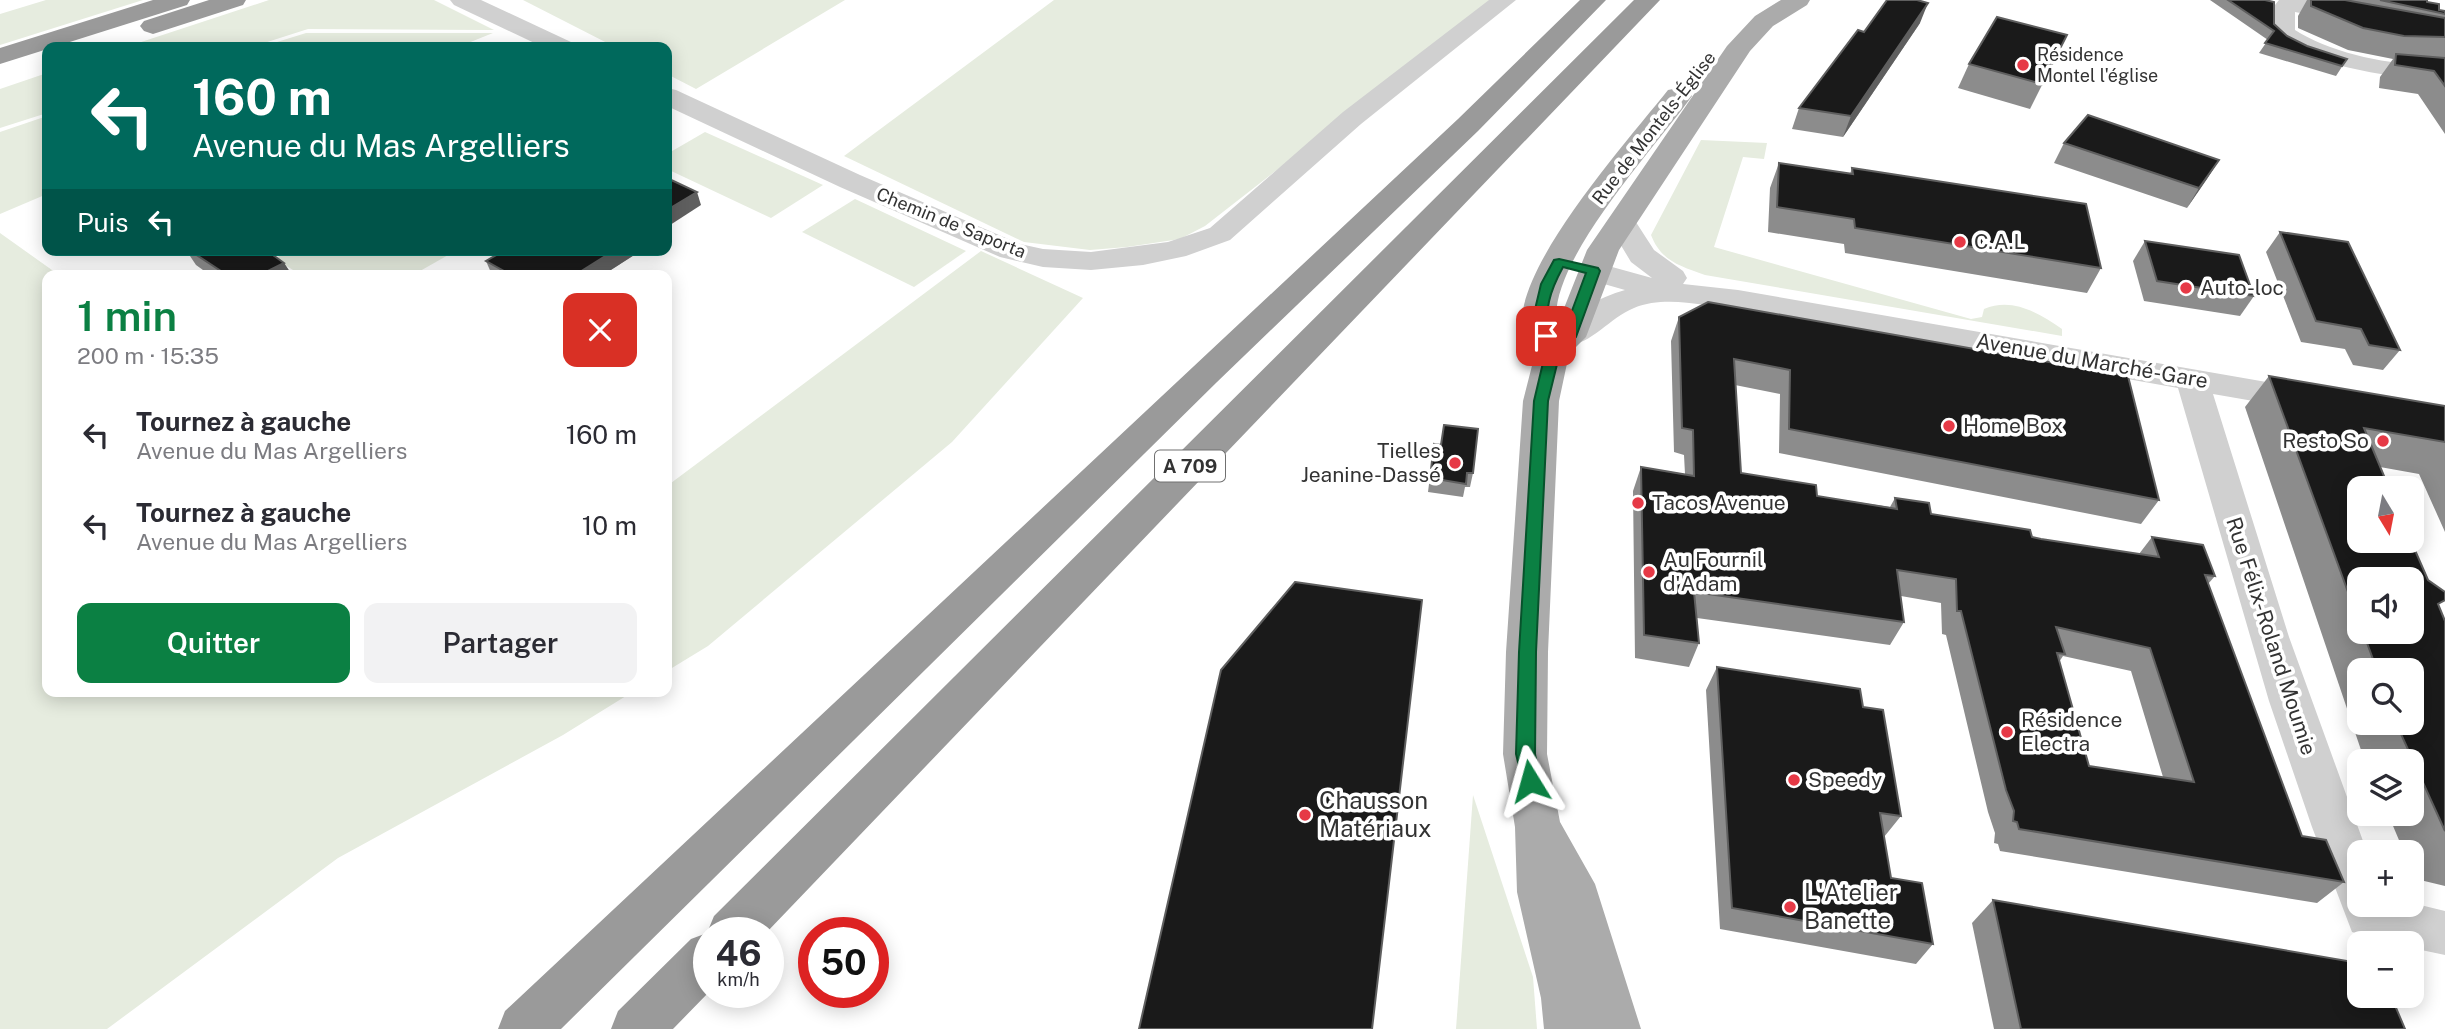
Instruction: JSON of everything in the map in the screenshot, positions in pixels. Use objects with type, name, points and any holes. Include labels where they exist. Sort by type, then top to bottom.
[{"type":"highway","points":[[44,42],[178,0]]},
{"type":"highway","points":[[104,42],[234,0]]},
{"type":"highway","name":"A 709","points":[[524,1029],[1205,373],[1468,125],[1594,0]]},
{"type":"highway","name":"A 709","points":[[748,917],[1648,0]]},
{"type":"highway","points":[[0,56],[42,43]]},
{"type":"highway","points":[[0,75],[42,62]]},
{"type":"highway","points":[[637,1029],[693,972]]},
{"type":"main road","name":"Rue de Montels-Église","points":[[1538,827],[1525,754],[1527,652],[1541,401],[1561,343],[1594,271],[1622,222],[1740,46],[1778,4]]},
{"type":"main road","name":"Rue de Montels-Église","points":[[1561,343],[1539,322],[1547,284],[1570,240],[1696,72],[1743,20],[1778,4]]},
{"type":"main road","points":[[1559,262],[1594,271]]},
{"type":"main road","points":[[1538,827],[1541,892],[1567,998],[1570,1029]]},
{"type":"main road","points":[[1538,827],[1571,884],[1615,1029]]},
{"type":"street","points":[[462,0],[551,42]]},
{"type":"street","name":"Chemin de Saporta","points":[[672,98],[1011,251],[1043,258],[1091,261],[1143,256],[1175,250],[1220,234],[1352,118],[1504,0]]},
{"type":"street","points":[[2420,30],[2445,71],[2434,75],[2396,70],[2301,44],[2283,33],[2283,10],[2287,5],[2302,4],[2445,34]]},
{"type":"street","name":"Avenue du Marché-Gare","points":[[1622,222],[1642,256],[1669,285]]},
{"type":"street","name":"Avenue du Marché-Gare","points":[[1594,271],[1738,300],[2334,404]]},
{"type":"street","name":"Avenue du Marché-Gare","points":[[1561,343],[1612,304],[1669,285]]},
{"type":"street","name":"Rue Félix-Roland Moumie","points":[[2192,379],[2259,605],[2317,779],[2347,859]]},
{"type":"street","points":[[2400,917],[2445,933]]},
{"type":"shaded area","points":[[46,0],[143,0],[0,45],[0,14]]},
{"type":"shaded area","points":[[269,0],[434,0],[494,30],[308,29],[268,42],[141,42]]},
{"type":"shaded area","points":[[523,0],[845,0],[696,89],[672,77],[672,42],[605,42]]},
{"type":"shaded area","points":[[1054,0],[1495,0],[1205,226],[1180,239],[1090,250],[1024,242],[844,156]]},
{"type":"shaded area","points":[[306,33],[493,33],[470,42],[277,42]]},
{"type":"shaded area","points":[[42,75],[42,115],[0,128],[0,89]]},
{"type":"shaded area","points":[[42,118],[42,196],[0,214],[0,132]]},
{"type":"shaded area","points":[[705,132],[823,185],[771,218],[672,171],[672,151]]},
{"type":"shaded area","points":[[1701,140],[1767,143],[1764,159],[1743,157],[1714,247],[1971,319],[1982,317],[1984,309],[1995,306],[2025,308],[2062,329],[2062,336],[1705,275],[1672,261],[1660,251],[1651,235]]},
{"type":"shaded area","points":[[855,199],[966,251],[914,287],[802,232]]},
{"type":"shaded area","points":[[0,233],[52,270],[42,270],[42,697],[624,697],[563,735],[338,858],[107,1029],[0,1029]]},
{"type":"shaded area","points":[[981,251],[1083,298],[952,442],[708,646],[672,668],[672,482]]},
{"type":"shaded area","points":[[279,256],[446,256],[422,270],[293,270],[277,260]]},
{"type":"shaded area","points":[[1473,795],[1533,977],[1537,1029],[1456,1029]]},
{"type":"building","points":[[1887,0],[1917,0],[1928,3],[1851,116],[1799,108],[1858,30],[1864,32]]},
{"type":"building","points":[[2228,0],[2274,2],[2274,24],[2287,36],[2307,46],[2347,59],[2342,66],[2265,43],[2274,31]]},
{"type":"building","points":[[2311,0],[2345,0],[2445,18],[2445,37],[2404,36],[2363,28],[2311,6]]},
{"type":"building","points":[[2380,0],[2427,0],[2439,4],[2439,10],[2445,11],[2445,14]]},
{"type":"building","points":[[1997,17],[2067,35],[2042,84],[1969,64]]},
{"type":"building","points":[[2396,54],[2445,58],[2445,86],[2434,71],[2395,65]]},
{"type":"building","points":[[2088,115],[2219,160],[2199,188],[2064,143]]},
{"type":"building","points":[[1779,163],[1853,174],[1852,168],[2086,204],[2101,268],[1855,228],[1854,219],[1777,207]]},
{"type":"building","points":[[672,180],[697,192],[672,207]]},
{"type":"building","points":[[2280,232],[2348,242],[2400,350],[2369,345],[2361,329],[2316,321]]},
{"type":"building","points":[[2145,241],[2239,255],[2254,296],[2157,281]]},
{"type":"building","points":[[198,256],[274,256],[284,263],[270,270],[219,270]]},
{"type":"building","points":[[495,256],[605,256],[583,270],[502,270],[486,261]]},
{"type":"building","points":[[1708,302],[2128,376],[2159,500],[1789,429],[1790,370],[1734,359],[1741,473],[1816,485],[1817,496],[1897,509],[1895,498],[1929,503],[1931,514],[2030,530],[2032,537],[2041,539],[2159,557],[2152,537],[2203,545],[2215,576],[2205,575],[2302,836],[2326,840],[2344,882],[2019,829],[2017,822],[2013,821],[2014,811],[2006,790],[1961,611],[1957,611],[1956,579],[1897,570],[1904,622],[1694,592],[1699,643],[1644,635],[1641,467],[1694,476],[1693,430],[1682,428],[1679,317]],"holes":[[[2056,627],[2150,648],[2194,782],[2089,766],[2057,653],[2065,654]]]},
{"type":"building","points":[[2269,376],[2445,406],[2445,442],[2364,428],[2384,476],[2347,476],[2347,553],[2416,553],[2422,567],[2347,567],[2347,589]]},
{"type":"building","points":[[1444,425],[1478,429],[1473,473],[1467,473],[1466,484],[1430,478],[1434,444],[1441,445]]},
{"type":"building","points":[[2424,571],[2428,580],[2445,592],[2445,600],[2438,604],[2445,621],[2445,831],[2424,785],[2424,749],[2408,749],[2401,735],[2424,735],[2424,658],[2373,658],[2367,644],[2424,644]]},
{"type":"building","name":"Chausson Matériaux","points":[[1295,582],[1422,600],[1372,1029],[1139,1029],[1221,670]]},
{"type":"building","points":[[1717,667],[1860,689],[1863,707],[1883,710],[1901,816],[1880,813],[1891,878],[1922,883],[1933,944],[1732,908]]},
{"type":"building","points":[[1993,900],[2347,961],[2347,1008],[2396,1008],[2405,1029],[2021,1029]]},
{"type":"place","name":"Résidence Montel l'église","points":[[2023,65]]},
{"type":"place","name":"C.A.L","points":[[1960,242]]},
{"type":"place","name":"Auto-loc","points":[[2186,288]]},
{"type":"place","name":"Home Box","points":[[1949,426]]},
{"type":"place","name":"Resto So","points":[[2383,441]]},
{"type":"place","name":"Tielles Jeanine-Dassé","points":[[1455,463]]},
{"type":"place","name":"Tacos Avenue","points":[[1638,503]]},
{"type":"place","name":"Au Fournil d'Adam","points":[[1649,572]]},
{"type":"place","name":"Résidence Electra","points":[[2007,732]]},
{"type":"place","name":"Speedy","points":[[1794,780]]},
{"type":"place","name":"Chausson Matériaux","points":[[1305,815]]},
{"type":"place","name":"L'Atelier Banette","points":[[1790,907]]},
{"type":"route","points":[[1530,781],[1525,754],[1527,652],[1541,401],[1553,350],[1569,337],[1594,271],[1559,262],[1547,284],[1539,322],[1546,336]]}]
